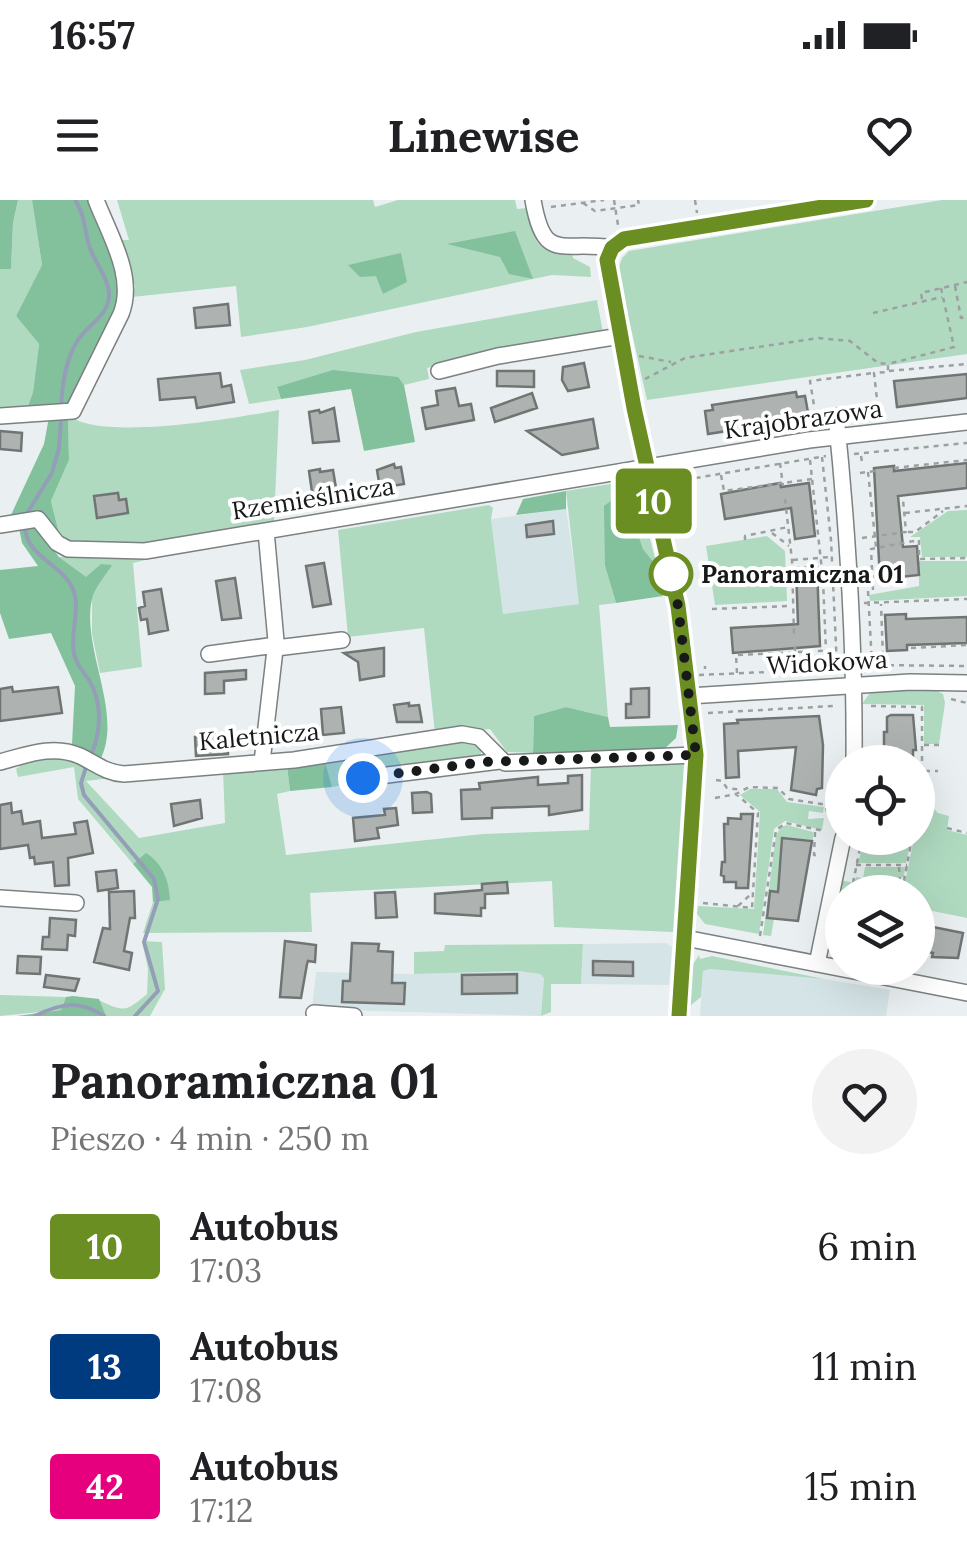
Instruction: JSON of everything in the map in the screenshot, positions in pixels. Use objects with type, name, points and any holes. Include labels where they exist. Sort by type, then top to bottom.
[{"type":"street","points":[[0,416],[73,410],[126,302],[126,282],[96,200]]},
{"type":"street","points":[[533,200],[542,237],[550,244],[612,248]]},
{"type":"street","points":[[679,1016],[696,755],[678,606],[607,270],[612,248],[624,239],[803,205],[867,200]]},
{"type":"street","points":[[439,371],[498,356],[620,336]]},
{"type":"street","points":[[836,416],[849,539],[854,745]]},
{"type":"street","name":"Krajobrazowa","points":[[646,468],[838,437],[967,422]]},
{"type":"street","name":"Rzemieślnicza","points":[[0,525],[27,519],[44,524],[58,543],[79,551],[145,551],[646,468]]},
{"type":"street","points":[[262,762],[276,647],[266,530]]},
{"type":"street","points":[[209,654],[342,640]]},
{"type":"street","name":"Widokowa","points":[[689,696],[855,685],[967,684]]},
{"type":"street","name":"Kaletnicza","points":[[0,762],[55,750],[89,761],[106,772],[124,774],[262,762],[462,734],[479,737],[500,762]]},
{"type":"street","points":[[363,778],[500,762],[696,755]]},
{"type":"street","points":[[818,964],[840,855]]},
{"type":"street","points":[[0,898],[76,903]]},
{"type":"street","points":[[685,938],[967,993]]},
{"type":"street","points":[[314,1013],[354,1016]]},
{"type":"path","points":[[550,208],[604,200]]},
{"type":"path","points":[[614,200],[618,226]]},
{"type":"path","points":[[583,203],[596,211],[639,205],[638,200]]},
{"type":"path","points":[[695,200],[697,214]]},
{"type":"path","points":[[922,301],[920,293],[967,282]]},
{"type":"path","points":[[954,285],[961,318],[967,316]]},
{"type":"path","points":[[640,382],[672,363],[744,348],[831,338],[850,341],[878,363],[888,364],[954,347],[941,288]]},
{"type":"path","points":[[956,293],[967,291]]},
{"type":"path","points":[[873,313],[943,296]]},
{"type":"path","points":[[960,310],[967,308]]},
{"type":"path","points":[[632,356],[672,363]]},
{"type":"path","points":[[888,364],[888,372]]},
{"type":"path","points":[[817,424],[810,381],[967,364]]},
{"type":"path","points":[[874,373],[879,416]]},
{"type":"path","points":[[650,486],[822,456],[967,443]]},
{"type":"path","points":[[903,450],[903,456]]},
{"type":"path","points":[[822,456],[831,540],[837,669]]},
{"type":"path","points":[[810,458],[822,558],[822,632],[826,651],[819,670]]},
{"type":"path","points":[[894,468],[967,460]]},
{"type":"path","points":[[780,464],[783,484]]},
{"type":"path","points":[[860,473],[874,471]]},
{"type":"path","points":[[868,472],[876,548]]},
{"type":"path","points":[[721,474],[724,491],[812,479]]},
{"type":"path","points":[[785,499],[794,634]]},
{"type":"path","points":[[904,500],[906,532]]},
{"type":"path","points":[[864,505],[872,504]]},
{"type":"path","points":[[904,513],[967,506]]},
{"type":"path","points":[[820,541],[915,532],[946,508]]},
{"type":"path","points":[[745,540],[744,536],[788,528]]},
{"type":"path","points":[[769,531],[790,547]]},
{"type":"path","points":[[874,590],[872,549],[918,540],[920,559],[967,558]]},
{"type":"path","points":[[792,560],[832,557]]},
{"type":"path","points":[[868,591],[874,666],[883,658],[881,603]]},
{"type":"path","points":[[852,604],[967,599]]},
{"type":"path","points":[[712,609],[793,606]]},
{"type":"path","points":[[870,625],[882,624]]},
{"type":"path","points":[[911,648],[967,646]]},
{"type":"path","points":[[795,650],[795,671]]},
{"type":"path","points":[[705,675],[735,674],[736,656],[836,650]]},
{"type":"path","points":[[826,651],[837,662]]},
{"type":"path","points":[[951,699],[967,703]]},
{"type":"path","points":[[708,713],[832,706]]},
{"type":"path","points":[[854,706],[922,707],[922,745],[943,744]]},
{"type":"path","points":[[716,780],[722,780],[727,788],[744,790]]},
{"type":"path","points":[[715,798],[749,787],[778,788],[789,799],[825,808]]},
{"type":"path","points":[[697,902],[752,908],[758,813],[736,794]]},
{"type":"path","points":[[760,936],[776,830],[786,823],[824,832]]},
{"type":"path","points":[[947,828],[967,833]]},
{"type":"path","points":[[814,830],[814,855],[819,856]]},
{"type":"path","points":[[854,875],[858,855]]},
{"type":"path","points":[[900,865],[900,880],[904,881],[909,855]]},
{"type":"path","points":[[856,865],[908,865]]},
{"type":"path","points":[[737,906],[753,892]]},
{"type":"shaded area","points":[[566,509],[580,604],[503,614],[491,519]]},
{"type":"shaded area","points":[[666,943],[672,947],[669,985],[581,984],[583,944]]},
{"type":"shaded area","points":[[518,971],[544,977],[541,1016],[312,1009],[316,972]]},
{"type":"shaded area","points":[[703,971],[824,979],[825,985],[890,990],[886,1016],[700,1016]]},
{"type":"green space","points":[[0,200],[18,200],[11,269],[0,269]]},
{"type":"green space","points":[[18,200],[32,200],[42,265],[16,316],[39,344],[33,392],[26,412],[0,413],[0,269],[11,268]]},
{"type":"green space","points":[[32,200],[92,200],[122,287],[112,320],[69,406],[26,412],[33,392],[39,344],[16,316],[42,265]]},
{"type":"green space","points":[[117,200],[373,200],[375,207],[398,200],[515,200],[517,209],[526,208],[538,242],[550,251],[572,252],[573,258],[590,267],[591,277],[552,275],[307,327],[241,337],[236,286],[132,297],[135,286],[116,240],[129,240]]},
{"type":"green space","points":[[942,200],[967,200],[967,354],[647,400],[618,270],[629,251]]},
{"type":"green space","points":[[515,231],[533,279],[509,274],[500,257],[447,244]]},
{"type":"green space","points":[[401,253],[407,282],[383,294],[376,276],[360,277],[348,265]]},
{"type":"green space","points":[[597,300],[603,333],[505,349],[427,368],[429,379],[404,385],[397,377],[277,388],[281,399],[249,404],[240,370],[305,360],[416,332]]},
{"type":"green space","points":[[333,370],[398,377],[404,385],[415,442],[364,451],[351,389],[281,399],[277,387]]},
{"type":"green space","points":[[279,410],[274,522],[138,548],[77,546],[59,533],[51,501],[69,460],[68,415],[85,423],[138,427]]},
{"type":"green space","points":[[68,415],[69,460],[51,501],[59,533],[10,517],[44,444],[49,417]]},
{"type":"green space","points":[[629,481],[637,488],[657,566],[643,549],[627,501],[605,566],[616,603],[599,605],[608,717],[566,707],[534,716],[533,753],[507,752],[490,729],[435,734],[424,628],[348,637],[338,530],[489,505],[493,508],[491,519],[503,614],[579,604],[566,491]]},
{"type":"green space","points":[[566,491],[566,509],[516,515],[523,499]]},
{"type":"green space","points":[[612,500],[627,501],[643,549],[657,566],[663,596],[616,603],[605,566],[604,506]]},
{"type":"green space","points":[[967,510],[967,557],[922,557],[920,537],[910,537],[948,511]]},
{"type":"green space","points":[[33,523],[59,557],[86,577],[101,564],[112,565],[93,595],[90,618],[107,721],[101,758],[72,744],[75,686],[51,633],[9,639],[0,613],[0,570],[38,566],[22,543],[19,528]]},
{"type":"green space","points":[[767,536],[785,551],[787,601],[715,605],[706,546]]},
{"type":"green space","points":[[59,557],[145,560],[133,563],[142,667],[100,673],[92,634],[92,597],[86,578]]},
{"type":"green space","points":[[919,561],[967,561],[967,596],[870,601],[869,595],[919,586]]},
{"type":"green space","points":[[870,693],[943,694],[939,744],[924,744],[924,705],[862,704]]},
{"type":"green space","points":[[566,707],[608,717],[610,727],[678,725],[676,738],[661,752],[533,753],[534,716]]},
{"type":"green space","points":[[462,739],[482,748],[480,758],[332,787],[325,761]]},
{"type":"green space","points":[[40,758],[76,759],[111,778],[86,781],[139,838],[225,823],[223,770],[287,766],[290,791],[277,794],[286,855],[483,834],[589,830],[591,765],[684,763],[673,932],[554,927],[552,881],[310,893],[312,932],[143,933],[153,902],[170,899],[146,854],[133,864],[78,799],[74,767],[18,777],[16,769]]},
{"type":"green space","points":[[325,761],[332,787],[290,791],[287,766]]},
{"type":"green space","points":[[750,789],[777,789],[787,802],[824,807],[823,813],[809,811],[808,819],[824,818],[822,830],[785,821],[774,829],[759,934],[705,924],[697,914],[698,906],[754,909],[760,812],[740,795]]},
{"type":"green space","points":[[935,810],[949,816],[947,830],[967,835],[967,918],[935,911],[935,875],[907,875],[911,855],[935,855]]},
{"type":"green space","points":[[787,825],[813,832],[813,840],[781,837],[777,891],[769,891],[766,918],[774,919],[771,936],[763,935],[776,835]]},
{"type":"green space","points":[[146,853],[164,873],[170,900],[153,902],[152,887],[133,864]]},
{"type":"green space","points":[[860,855],[908,855],[906,863],[858,863]]},
{"type":"green space","points":[[865,867],[905,867],[904,875],[864,875]]},
{"type":"green space","points":[[142,941],[162,942],[165,989],[150,1016],[105,1016],[96,999],[123,1008],[147,994],[148,969]]},
{"type":"green space","points":[[583,944],[581,984],[551,984],[551,1012],[541,1016],[544,978],[540,974],[414,974],[414,952],[444,951],[445,945]]},
{"type":"green space","points":[[699,955],[700,959],[712,956],[824,979],[710,969],[703,971],[701,997],[686,1009],[690,969]]},
{"type":"green space","points":[[0,995],[66,997],[61,1010],[0,1016]]},
{"type":"green space","points":[[66,997],[99,999],[106,1016],[17,1016],[61,1010]]},
{"type":"building","points":[[228,304],[230,325],[196,328],[194,308]]},
{"type":"building","points":[[584,363],[589,387],[568,391],[562,380],[563,367]]},
{"type":"building","points":[[497,371],[534,371],[534,387],[497,386]]},
{"type":"building","points":[[220,373],[222,387],[231,385],[234,402],[197,408],[195,397],[160,400],[158,379]]},
{"type":"building","points":[[967,374],[967,398],[897,407],[894,381]]},
{"type":"building","points":[[455,388],[459,406],[471,404],[474,420],[426,429],[422,408],[438,405],[436,391]]},
{"type":"building","points":[[796,392],[797,397],[805,396],[809,418],[708,434],[705,411],[713,410],[712,405]]},
{"type":"building","points":[[532,393],[537,408],[495,422],[491,408]]},
{"type":"building","points":[[334,408],[339,441],[313,443],[309,412]]},
{"type":"building","points":[[593,419],[598,448],[562,455],[527,431]]},
{"type":"building","points":[[0,431],[22,433],[21,451],[0,449]]},
{"type":"building","points":[[967,463],[967,488],[898,496],[903,547],[917,546],[919,575],[880,579],[874,468],[894,466],[894,471]]},
{"type":"building","points":[[394,464],[395,468],[401,467],[404,484],[380,488],[377,470]]},
{"type":"building","points":[[333,470],[336,488],[312,492],[309,471]]},
{"type":"building","points":[[780,483],[781,487],[809,483],[815,536],[795,539],[791,508],[725,519],[721,494]]},
{"type":"building","points":[[118,493],[119,500],[126,499],[128,513],[97,518],[94,496]]},
{"type":"building","points":[[553,521],[554,534],[527,537],[526,525]]},
{"type":"building","points":[[324,563],[331,604],[313,607],[306,566]]},
{"type":"building","points":[[817,567],[820,646],[733,653],[731,628],[798,624],[796,568]]},
{"type":"building","points":[[235,578],[241,618],[222,620],[216,581]]},
{"type":"building","points":[[161,589],[168,630],[149,634],[147,619],[141,620],[139,608],[145,606],[143,592]]},
{"type":"building","points":[[906,614],[906,619],[967,617],[967,643],[907,645],[907,650],[887,651],[885,615]]},
{"type":"building","points":[[384,648],[384,676],[360,680],[358,662],[344,653]]},
{"type":"building","points":[[246,670],[246,679],[224,681],[224,693],[205,694],[205,673]]},
{"type":"building","points":[[12,687],[13,692],[58,687],[62,713],[0,721],[0,689]]},
{"type":"building","points":[[649,688],[649,717],[626,718],[631,689]]},
{"type":"building","points":[[394,705],[419,705],[422,722],[397,722]]},
{"type":"building","points":[[341,707],[344,733],[323,735],[321,709]]},
{"type":"building","points":[[913,715],[916,745],[884,745],[887,717]]},
{"type":"building","points":[[819,716],[822,788],[817,789],[816,795],[791,790],[796,747],[738,751],[739,777],[726,778],[724,724]]},
{"type":"building","points":[[228,736],[228,754],[196,756],[195,737]]},
{"type":"building","points":[[582,775],[582,810],[549,815],[549,806],[492,808],[492,818],[462,819],[461,790],[480,789],[479,783],[538,777],[538,785],[568,783],[568,776]]},
{"type":"building","points":[[412,793],[431,794],[432,812],[413,813]]},
{"type":"building","points":[[200,800],[202,818],[174,826],[171,804]]},
{"type":"building","points":[[11,803],[12,813],[21,811],[23,824],[40,821],[42,838],[76,834],[74,823],[87,821],[93,853],[68,858],[69,885],[55,886],[53,862],[35,864],[28,845],[0,849],[0,805]]},
{"type":"building","points":[[396,808],[398,825],[377,828],[379,838],[355,841],[353,818],[385,815],[384,809]]},
{"type":"building","points":[[741,814],[753,814],[748,888],[736,888],[736,882],[724,882],[721,875],[725,862],[724,824],[728,824],[728,818],[741,819]]},
{"type":"building","points":[[782,838],[812,841],[798,921],[767,918],[770,891],[778,892]]},
{"type":"building","points":[[116,870],[118,888],[98,891],[96,872]]},
{"type":"building","points":[[507,882],[508,893],[485,894],[481,916],[435,913],[435,894],[482,890],[482,884]]},
{"type":"building","points":[[134,891],[135,918],[130,918],[124,951],[132,953],[129,970],[94,962],[103,928],[110,929],[109,892]]},
{"type":"building","points":[[395,892],[397,917],[376,918],[375,893]]},
{"type":"building","points":[[50,918],[76,920],[75,936],[68,935],[67,950],[42,949],[43,937],[49,937]]},
{"type":"building","points":[[935,927],[963,933],[958,958],[935,957]]},
{"type":"building","points":[[285,941],[316,945],[315,962],[308,961],[301,998],[280,997]]},
{"type":"building","points":[[352,943],[379,944],[378,951],[393,952],[392,983],[405,983],[404,1004],[342,1002],[343,981],[350,981]]},
{"type":"building","points":[[18,956],[41,957],[40,974],[17,973]]},
{"type":"building","points":[[593,961],[633,962],[633,976],[593,975]]},
{"type":"building","points":[[517,974],[517,993],[462,994],[462,975]]},
{"type":"building","points":[[46,975],[79,979],[75,991],[44,987]]},
{"type":"waterway","points":[[61,408],[70,356],[78,340],[105,309],[109,296],[75,200]]},
{"type":"waterway","points":[[26,515],[52,473],[61,418]]},
{"type":"waterway","points":[[25,524],[31,545],[62,574],[74,592],[74,654],[94,689],[98,708],[97,737],[91,755]]},
{"type":"waterway","points":[[87,764],[81,783],[84,795],[154,879],[158,899],[144,942],[158,991],[135,1016]]},
{"type":"waterway","points":[[35,1016],[70,1005],[86,1007],[104,1016]]},
{"type":"bus line","name":"10","points":[[679,1016],[696,755],[678,606],[650,486],[607,260],[612,248],[624,239],[866,200]]},
{"type":"place","name":"Panoramiczna 01","points":[[671,574]]},
{"type":"route","points":[[363,778],[484,762],[696,755],[671,574]]}]
